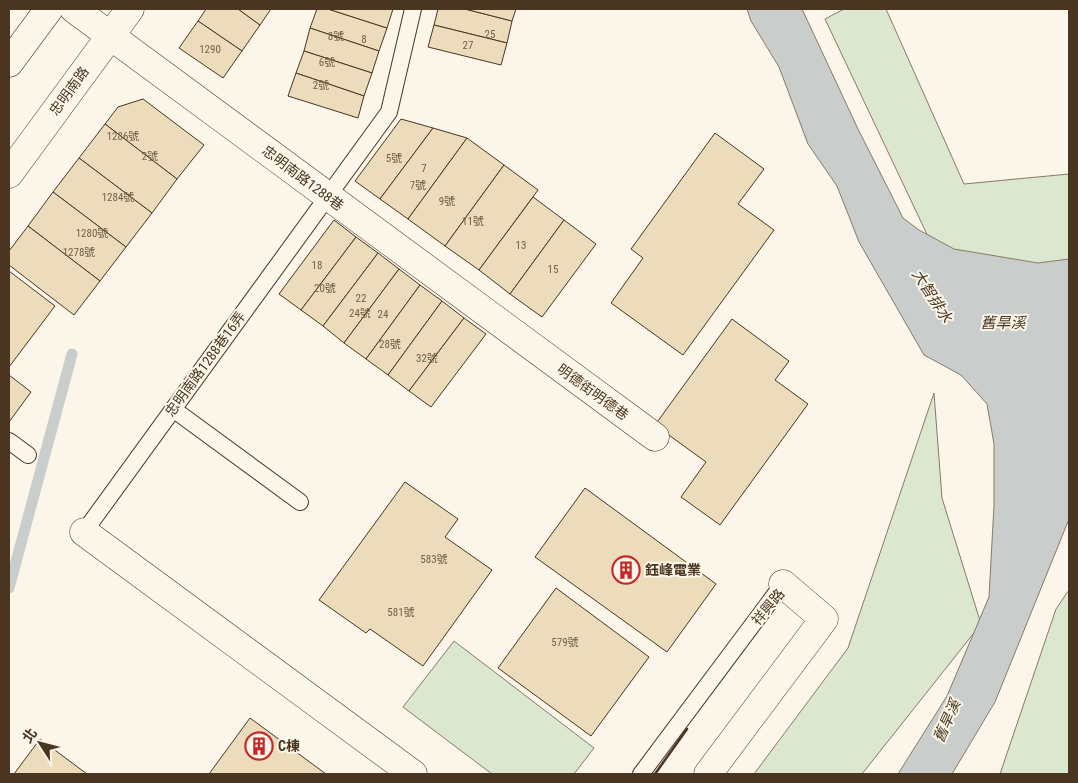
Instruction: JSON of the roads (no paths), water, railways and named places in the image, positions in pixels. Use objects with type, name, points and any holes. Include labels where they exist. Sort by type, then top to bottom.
[{"type":"street","points":[[9,63],[49,9]]},
{"type":"street","name":"忠明南路1288巷","points":[[74,9],[532,347]]},
{"type":"street","name":"忠明南路","points":[[9,174],[130,9]]},
{"type":"street","name":"明德街明德巷","points":[[532,347],[655,436]]},
{"type":"street","points":[[84,532],[413,774]]},
{"type":"street","name":"祥興路","points":[[708,774],[824,619],[783,584]]},
{"type":"lane","name":"忠明南路1288巷16弄","points":[[84,532],[390,112],[413,9]]},
{"type":"lane","points":[[173,409],[300,502]]},
{"type":"lane","points":[[9,441],[28,455]]},
{"type":"lane","name":"祥興路","points":[[641,774],[783,584]]},
{"type":"water","name":"舊旱溪","points":[[747,9],[802,9],[858,129],[903,218],[919,230],[954,249],[1038,263],[1069,259],[1069,519],[995,702],[952,774],[898,774],[947,696],[989,597],[994,505],[994,444],[987,404],[961,375],[924,355],[859,242],[837,186],[808,144],[779,67],[751,21]]},
{"type":"waterway","points":[[9,588],[72,354]]},
{"type":"place","name":"鈺峰電業","points":[[626,570]]},
{"type":"place","name":"C棟","points":[[259,746]]},
{"type":"water label","name":"大智排水","points":[[932,296]]}]
